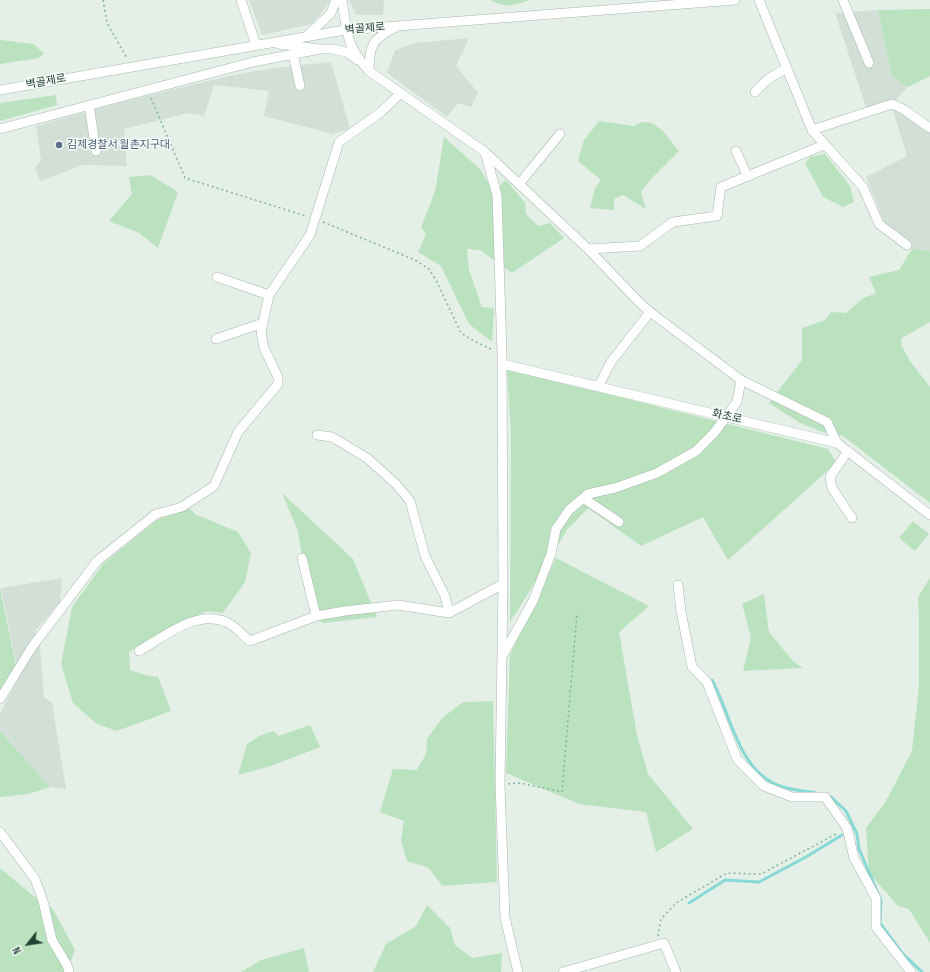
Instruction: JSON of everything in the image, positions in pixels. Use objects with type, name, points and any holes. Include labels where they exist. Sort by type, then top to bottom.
[{"type":"street","points":[[241,0],[256,45]]},
{"type":"street","points":[[306,36],[331,13],[336,0]]},
{"type":"street","points":[[342,0],[345,30],[350,44],[360,61],[369,71],[484,152],[588,249],[650,312],[741,380],[827,422],[837,443]]},
{"type":"street","name":"벽골제로","points":[[0,90],[345,30],[735,0]]},
{"type":"street","points":[[759,0],[812,130],[862,187],[879,224],[907,244]]},
{"type":"street","points":[[844,0],[868,63]]},
{"type":"street","points":[[369,71],[369,57],[375,40],[399,26]]},
{"type":"street","points":[[271,43],[320,49],[333,49],[346,52],[360,61]]},
{"type":"street","points":[[0,129],[253,62],[320,49]]},
{"type":"street","points":[[294,54],[300,86]]},
{"type":"street","points":[[755,92],[768,79],[787,68]]},
{"type":"street","points":[[0,699],[32,647],[97,562],[156,514],[182,507],[214,486],[238,432],[278,384],[278,377],[264,348],[261,332],[268,295],[310,235],[339,142],[381,112],[401,93]]},
{"type":"street","points":[[812,130],[892,104],[903,109],[930,128]]},
{"type":"street","points":[[89,105],[96,151]]},
{"type":"street","points":[[518,184],[560,134]]},
{"type":"street","points":[[588,249],[640,246],[673,222],[717,216],[721,187],[747,175],[824,145]]},
{"type":"street","points":[[736,151],[747,175]]},
{"type":"street","points":[[484,152],[497,195],[502,364],[503,584],[500,784],[505,918],[518,972]]},
{"type":"street","points":[[217,277],[268,295]]},
{"type":"street","points":[[598,387],[611,362],[650,312]]},
{"type":"street","points":[[216,339],[263,323]]},
{"type":"street","name":"화초로","points":[[502,364],[837,443],[930,515]]},
{"type":"street","points":[[502,657],[533,601],[551,554],[556,529],[569,510],[588,494],[615,488],[657,473],[696,451],[714,433],[737,402],[741,380]]},
{"type":"street","points":[[317,435],[332,437],[367,458],[396,484],[410,501],[425,556],[445,596],[449,613]]},
{"type":"street","points":[[848,451],[830,477],[832,488],[852,518]]},
{"type":"street","points":[[583,498],[619,522]]},
{"type":"street","points":[[302,558],[316,616]]},
{"type":"street","points":[[139,651],[186,624],[206,618],[227,622],[250,641],[316,616],[345,611],[398,605],[449,613],[503,584]]},
{"type":"street","points":[[678,585],[681,611],[692,667],[707,682],[737,759],[764,786],[792,797],[825,797],[847,828],[854,858],[876,898],[876,927],[911,972]]},
{"type":"street","points":[[0,832],[35,879],[43,901],[52,940],[68,965],[69,972]]},
{"type":"street","points":[[563,972],[664,943],[676,972]]},
{"type":"path","points":[[103,0],[107,23],[131,67]]},
{"type":"path","points":[[500,784],[520,782],[562,792],[577,613]]},
{"type":"path","points":[[656,946],[661,918],[676,903],[727,872],[762,874],[847,828]]},
{"type":"shaded area","points":[[249,0],[329,0],[329,3],[312,24],[262,35]]},
{"type":"shaded area","points":[[349,0],[384,0],[383,15],[356,15]]},
{"type":"shaded area","points":[[878,10],[892,77],[908,87],[895,101],[867,110],[835,13]]},
{"type":"shaded area","points":[[469,38],[456,66],[478,93],[471,107],[458,103],[447,117],[387,73],[395,50],[415,43]]},
{"type":"shaded area","points":[[331,62],[350,129],[333,134],[264,116],[269,91],[214,85],[204,116],[188,113],[124,129],[127,166],[83,165],[40,181],[35,168],[41,160],[36,126],[122,102],[229,76],[273,68]]},
{"type":"shaded area","points":[[893,110],[897,110],[930,128],[930,251],[902,248],[884,221],[866,177],[907,156]]},
{"type":"shaded area","points":[[62,578],[60,602],[35,631],[40,646],[44,697],[52,703],[66,789],[50,787],[0,731],[0,714],[19,676],[1,588]]},
{"type":"green space","points":[[490,0],[529,0],[519,4],[505,5],[495,3]]},
{"type":"green space","points":[[930,9],[930,76],[908,87],[892,77],[878,10]]},
{"type":"green space","points":[[0,40],[33,44],[44,53],[39,58],[0,64]]},
{"type":"green space","points":[[56,95],[57,105],[0,121],[0,103]]},
{"type":"green space","points":[[599,121],[634,126],[648,122],[654,124],[660,128],[679,151],[652,178],[641,192],[646,209],[623,195],[614,199],[614,210],[590,208],[595,188],[601,180],[578,161],[584,140]]},
{"type":"green space","points":[[444,137],[480,169],[493,191],[506,180],[525,203],[526,214],[538,226],[550,223],[564,238],[512,273],[480,250],[467,249],[469,270],[482,307],[494,308],[492,342],[469,324],[441,266],[418,252],[426,234],[421,227],[435,192]]},
{"type":"green space","points":[[825,154],[850,186],[854,202],[843,207],[823,197],[805,163],[810,157]]},
{"type":"green space","points":[[150,175],[178,192],[158,248],[139,233],[109,221],[132,194],[129,177]]},
{"type":"green space","points":[[912,249],[930,251],[930,322],[902,338],[901,345],[910,361],[930,387],[930,503],[843,436],[822,432],[800,423],[769,403],[802,360],[802,328],[825,320],[831,312],[846,313],[862,299],[876,293],[869,277],[899,270]]},
{"type":"green space","points":[[507,369],[828,449],[836,462],[728,560],[703,517],[641,546],[588,508],[567,530],[510,621],[511,434]]},
{"type":"green space","points":[[282,493],[353,559],[377,617],[323,623],[311,614],[298,531]]},
{"type":"green space","points":[[189,508],[195,514],[238,532],[251,553],[245,582],[223,613],[207,611],[167,630],[129,652],[130,670],[149,676],[158,677],[171,711],[117,731],[97,724],[73,703],[61,664],[72,607],[103,564],[157,520]]},
{"type":"green space","points":[[913,521],[929,534],[915,551],[899,538]]},
{"type":"green space","points":[[556,558],[649,606],[619,632],[637,735],[648,774],[693,829],[656,852],[646,812],[579,804],[506,773],[510,655]]},
{"type":"green space","points":[[930,578],[930,943],[909,909],[898,906],[869,873],[866,828],[886,801],[912,751],[919,686],[918,597]]},
{"type":"green space","points":[[0,588],[16,665],[0,691]]},
{"type":"green space","points":[[764,594],[769,632],[793,661],[803,668],[743,671],[751,637],[742,604]]},
{"type":"green space","points":[[493,701],[497,882],[442,886],[429,868],[407,861],[401,841],[404,821],[380,812],[393,769],[417,770],[426,754],[427,739],[442,718],[463,702]]},
{"type":"green space","points":[[310,725],[320,747],[271,766],[238,775],[247,744],[261,735],[274,731],[279,736]]},
{"type":"green space","points":[[0,731],[50,787],[28,794],[0,797]]},
{"type":"green space","points":[[0,868],[31,894],[53,909],[75,950],[67,972],[0,972]]},
{"type":"green space","points":[[427,905],[450,928],[455,945],[472,958],[502,953],[501,972],[373,972],[386,944],[416,926]]},
{"type":"green space","points":[[304,948],[309,972],[241,972],[261,960]]},
{"type":"waterway","points":[[712,680],[737,740],[754,768],[766,779],[780,786],[816,793]]},
{"type":"waterway","points":[[827,796],[831,797],[846,811],[857,834],[859,849],[881,900],[880,923],[902,953],[922,972]]},
{"type":"waterway","points":[[689,903],[725,880],[759,882],[806,857],[842,835]]},
{"type":"place","name":"김제경찰서 월촌지구대","points":[[59,145]]}]
